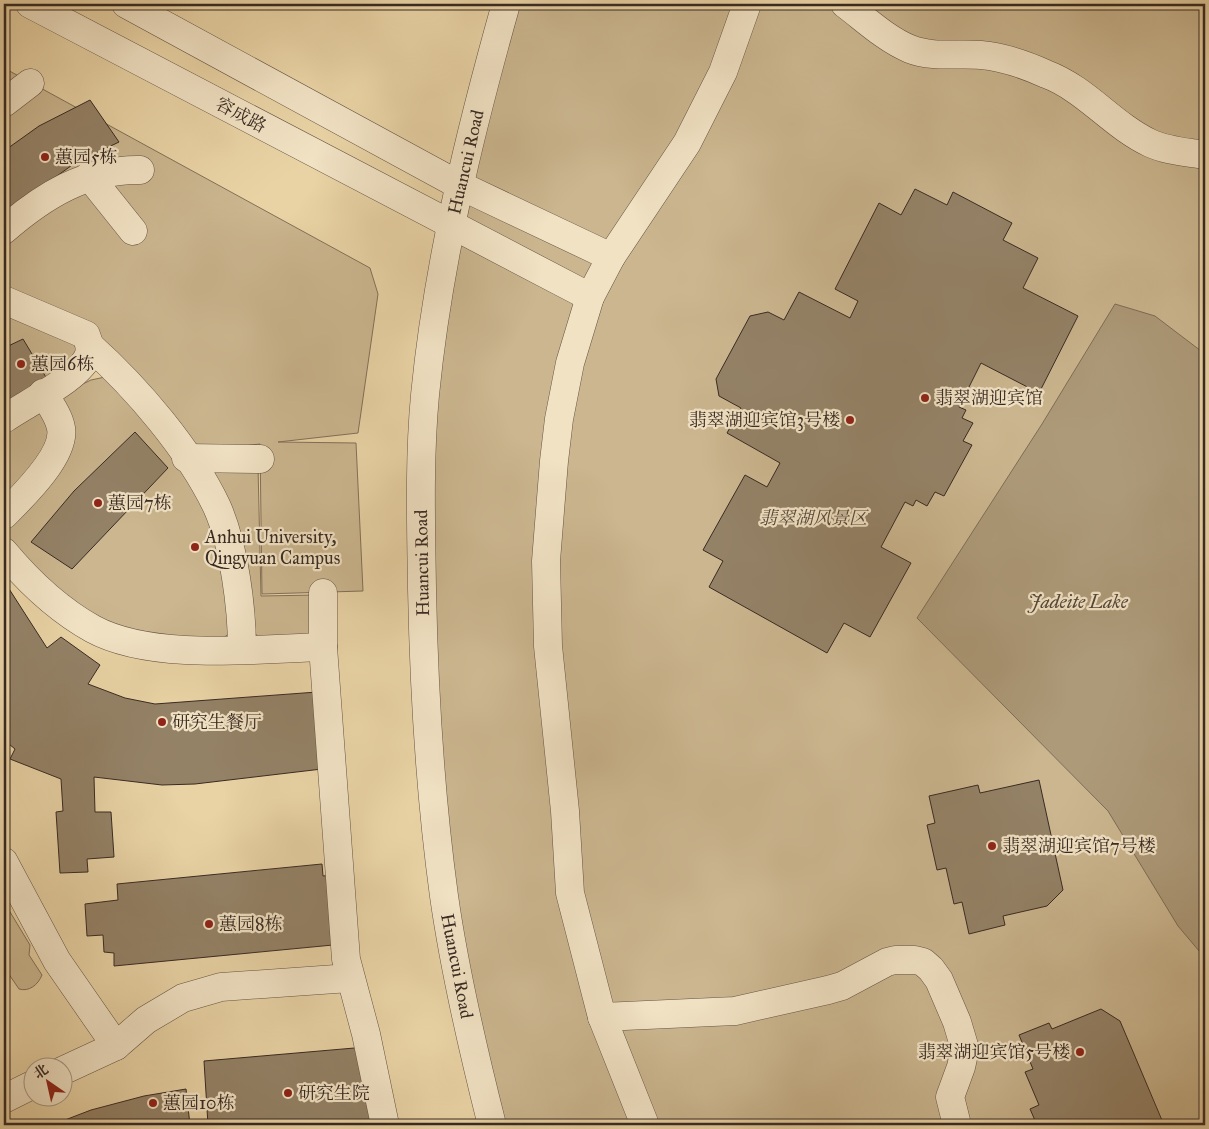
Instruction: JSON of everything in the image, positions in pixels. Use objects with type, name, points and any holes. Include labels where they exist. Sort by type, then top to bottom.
[{"type":"street","name":"容成路","points":[[30,4],[451,226],[590,297]]},
{"type":"street","points":[[126,4],[459,185],[611,257]]},
{"type":"street","name":"Huancui Road","points":[[492,1125],[458,984],[444,897],[429,762],[424,662],[420,468],[425,395],[435,314],[451,226],[459,185],[506,4]]},
{"type":"street","points":[[645,1125],[602,1017],[570,893],[565,811],[548,646],[546,561],[558,419],[570,363],[590,297],[611,257],[687,143],[723,72],[747,4]]},
{"type":"street","points":[[845,4],[891,39],[910,49],[936,55],[979,55],[1000,58],[1046,73],[1064,81],[1130,132],[1150,143],[1174,150],[1205,155]]},
{"type":"street","points":[[4,103],[30,83]]},
{"type":"street","points":[[4,230],[54,193],[89,176],[118,170],[140,170]]},
{"type":"street","points":[[89,176],[133,231]]},
{"type":"street","points":[[4,300],[86,335],[90,346],[141,396],[186,458],[217,507],[228,536],[242,622],[242,649]]},
{"type":"street","points":[[4,419],[74,374],[89,354],[90,346]]},
{"type":"street","points":[[4,514],[35,482],[57,452],[60,443],[61,426],[43,393]]},
{"type":"street","points":[[186,458],[260,459]]},
{"type":"street","points":[[4,552],[22,573],[52,601],[94,629],[133,643],[166,648],[323,647]]},
{"type":"street","points":[[323,593],[323,647],[346,959],[366,1034],[385,1125]]},
{"type":"street","points":[[4,862],[57,961],[116,1046]]},
{"type":"street","points":[[602,1017],[735,1011],[842,986],[887,962],[915,960],[927,965],[939,980],[963,1038],[963,1060],[950,1097],[957,1125]]},
{"type":"street","points":[[72,1066],[116,1046],[146,1020],[183,998],[221,987],[350,978]]},
{"type":"street","points":[[4,1099],[22,1090]]},
{"type":"green space","name":"翡翠湖风景区","points":[[506,4],[1205,4],[1205,1125],[492,1125],[459,984],[420,468],[493,50]]},
{"type":"green space","points":[[4,68],[370,268],[378,294],[358,433],[278,442],[356,443],[363,591],[262,594],[260,444],[199,451],[150,394],[4,294]]},
{"type":"green space","points":[[4,308],[75,337],[79,357],[4,414]]},
{"type":"green space","points":[[111,377],[191,482],[214,531],[232,631],[221,640],[154,639],[87,616],[32,569],[4,536],[4,434],[25,412],[91,380]]},
{"type":"green space","points":[[207,466],[258,466],[261,596],[317,595],[315,634],[258,637],[255,633]]},
{"type":"green space","points":[[4,902],[30,945],[29,955],[42,975],[36,985],[30,989],[19,989],[4,967]]},
{"type":"water","name":"Jadeite Lake","points":[[1115,304],[1155,316],[1205,354],[1205,958],[1178,926],[1108,811],[917,618],[1042,424]]},
{"type":"building","name":"蕙园5栋","points":[[90,100],[119,142],[75,163],[4,214],[4,151],[39,126]]},
{"type":"building","name":"翡翠湖迎宾馆3号楼","points":[[915,189],[947,205],[953,192],[1012,223],[1003,240],[1038,258],[1023,288],[1078,316],[1039,393],[981,363],[959,407],[966,410],[962,418],[973,423],[963,441],[972,445],[944,496],[935,492],[927,506],[916,500],[913,506],[905,502],[881,547],[911,563],[870,637],[844,623],[827,653],[709,587],[723,561],[703,550],[745,475],[767,487],[780,463],[727,433],[741,408],[719,396],[716,379],[750,316],[768,312],[784,320],[799,292],[850,318],[858,301],[835,289],[879,203],[901,215]]},
{"type":"building","name":"蕙园6栋","points":[[23,339],[47,379],[4,408],[4,348]]},
{"type":"building","name":"蕙园7栋","points":[[135,432],[168,468],[72,569],[31,542],[74,491]]},
{"type":"building","name":"研究生餐厅","points":[[4,581],[47,648],[61,637],[100,665],[88,684],[125,698],[155,704],[317,692],[322,769],[195,784],[162,785],[94,777],[95,812],[111,812],[114,857],[87,859],[88,872],[60,873],[56,812],[63,811],[61,779],[10,759],[15,749],[4,740]]},
{"type":"building","name":"翡翠湖迎宾馆7号楼","points":[[1039,780],[1063,890],[1047,906],[1003,916],[1005,925],[969,934],[962,902],[954,904],[946,868],[937,870],[927,825],[935,823],[929,796],[978,785],[980,793]]},
{"type":"building","name":"蕙园8栋","points":[[322,864],[323,876],[334,875],[333,945],[114,966],[114,953],[104,952],[103,935],[87,936],[85,904],[118,900],[117,884]]},
{"type":"building","name":"翡翠湖迎宾馆5号楼","points":[[1101,1009],[1120,1021],[1164,1125],[1037,1125],[1030,1109],[1039,1105],[1025,1072],[1033,1069],[1019,1035],[1049,1023],[1052,1029]]},
{"type":"building","name":"研究生院","points":[[366,1047],[373,1125],[208,1125],[204,1061]]},
{"type":"building","name":"蕙园10栋","points":[[186,1089],[190,1125],[52,1125],[91,1110],[144,1096]]},
{"type":"place","name":"蕙园5栋","points":[[45,157]]},
{"type":"place","name":"蕙园6栋","points":[[21,364]]},
{"type":"place","name":"翡翠湖迎宾馆","points":[[925,398]]},
{"type":"place","name":"翡翠湖迎宾馆3号楼","points":[[850,420]]},
{"type":"place","name":"蕙园7栋","points":[[98,503]]},
{"type":"place","name":"Anhui University, Qingyuan Campus","points":[[195,547]]},
{"type":"place","name":"研究生餐厅","points":[[162,722]]},
{"type":"place","name":"翡翠湖迎宾馆7号楼","points":[[992,846]]},
{"type":"place","name":"蕙园8栋","points":[[209,924]]},
{"type":"place","name":"翡翠湖迎宾馆5号楼","points":[[1080,1052]]},
{"type":"place","name":"研究生院","points":[[288,1093]]},
{"type":"place","name":"蕙园10栋","points":[[153,1103]]}]
